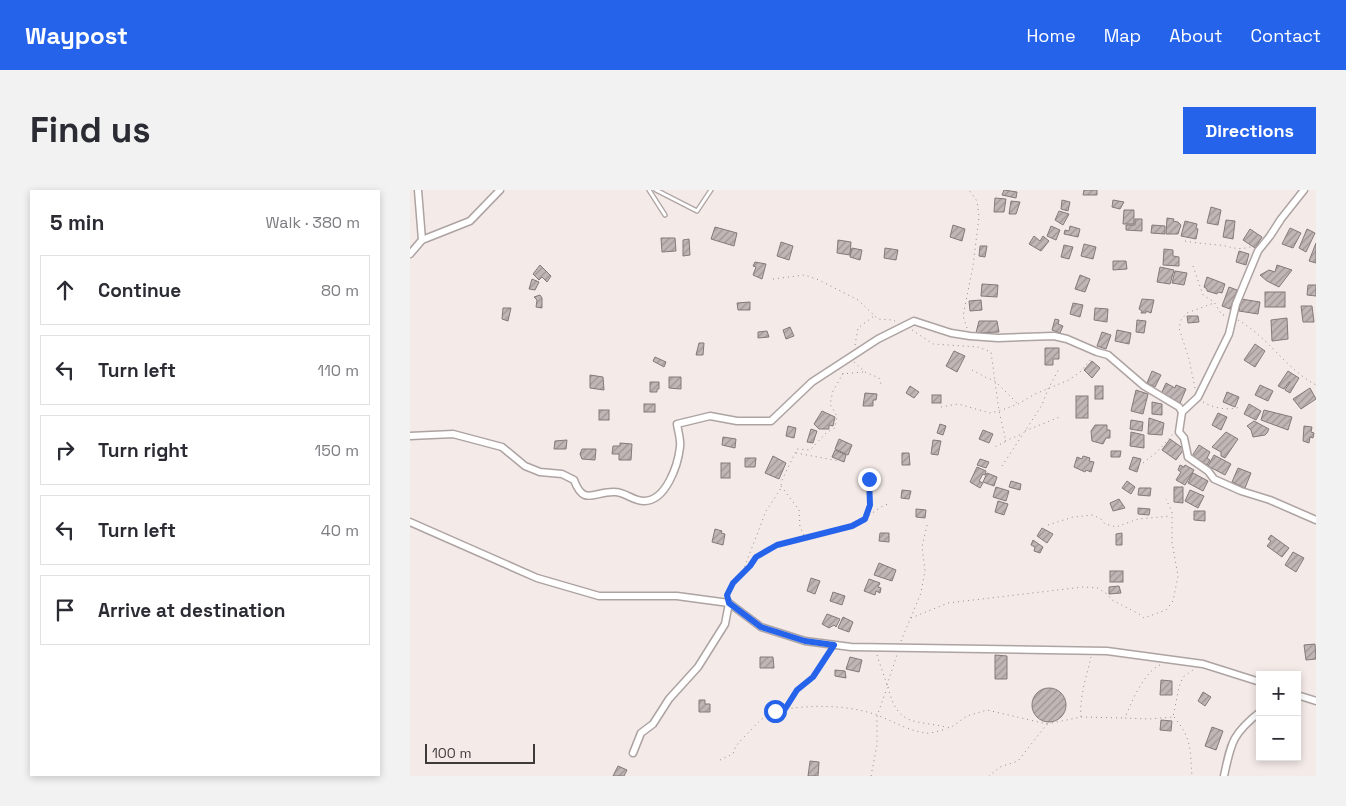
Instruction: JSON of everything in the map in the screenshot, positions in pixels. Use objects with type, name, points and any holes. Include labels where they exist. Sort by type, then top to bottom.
[{"type":"street","points":[[418,190],[422,240]]},
{"type":"street","points":[[410,254],[422,240],[470,221],[500,190]]},
{"type":"street","points":[[1182,412],[1196,399],[1229,334],[1236,304],[1258,251],[1270,236],[1280,218],[1304,190]]},
{"type":"street","points":[[410,436],[453,434],[502,447],[525,466],[540,472],[562,474],[574,480],[578,490],[583,495],[589,496],[616,492],[646,501],[660,495],[670,481],[680,446],[677,424],[710,416],[737,421],[771,421],[812,382],[878,339],[914,321],[951,333],[970,336],[998,338],[1054,336],[1108,355],[1144,386],[1179,406],[1182,412],[1179,432],[1184,438],[1188,457],[1208,471],[1214,479],[1316,520]]},
{"type":"street","points":[[410,522],[537,578],[599,596],[677,596],[729,603],[761,627],[805,641],[851,647],[1100,651],[1203,664],[1256,681]]},
{"type":"street","points":[[633,753],[641,733],[653,724],[669,699],[698,667],[725,624],[729,603]]},
{"type":"street","points":[[1301,696],[1316,700]]},
{"type":"street","points":[[1224,776],[1231,742],[1256,715]]},
{"type":"lane","points":[[649,190],[665,215]]},
{"type":"lane","points":[[656,190],[697,211],[711,190]]},
{"type":"path","points":[[969,190],[977,201],[980,217],[974,266],[963,316],[970,336]]},
{"type":"path","points":[[1185,241],[1206,245],[1219,245],[1239,250],[1250,247],[1258,251]]},
{"type":"path","points":[[1193,266],[1203,295],[1214,302],[1222,315],[1246,324],[1293,369],[1316,385]]},
{"type":"path","points":[[773,278],[805,275],[820,280],[858,300],[878,319],[892,320],[933,344],[978,347],[991,352],[1005,442]]},
{"type":"path","points":[[1214,302],[1186,313],[1181,320],[1179,328],[1189,359],[1196,399],[1213,408],[1240,408]]},
{"type":"path","points":[[874,316],[858,328],[853,362],[865,372],[879,378],[881,384]]},
{"type":"path","points":[[942,406],[958,404],[990,413],[999,411],[1070,380],[1080,372],[1097,352]]},
{"type":"path","points":[[743,572],[766,511],[780,490],[797,450],[810,450],[827,432],[835,428],[837,416],[830,404],[833,391],[848,366]]},
{"type":"path","points":[[1002,466],[1042,405],[1060,367]]},
{"type":"path","points":[[972,370],[995,381],[1018,404]]},
{"type":"path","points":[[842,374],[865,372]]},
{"type":"path","points":[[992,448],[1024,431],[1062,416]]},
{"type":"path","points":[[1143,463],[1157,452],[1173,434]]},
{"type":"path","points":[[796,452],[839,461]]},
{"type":"path","points":[[865,519],[870,505],[869,479]]},
{"type":"path","points":[[781,485],[799,510],[800,527],[806,538]]},
{"type":"path","points":[[911,618],[948,603],[1083,587],[1098,588],[1112,600],[1144,618],[1166,610],[1173,601],[1178,576],[1172,542],[1172,512],[1166,499]]},
{"type":"path","points":[[729,603],[727,595],[733,583],[756,557],[777,545],[852,526],[890,503]]},
{"type":"path","points":[[1048,526],[1072,517],[1093,515],[1101,519],[1105,524],[1116,527],[1138,519],[1172,516]]},
{"type":"path","points":[[871,776],[877,745],[877,716],[900,648],[902,636],[916,609],[922,585],[925,570],[922,547],[927,525]]},
{"type":"path","points":[[785,709],[797,690],[813,677],[834,645]]},
{"type":"path","points":[[875,647],[892,703],[902,716],[912,722],[950,728]]},
{"type":"path","points":[[1081,717],[1080,710],[1092,656],[1100,651]]},
{"type":"path","points":[[1125,718],[1132,702],[1154,667],[1172,660]]},
{"type":"path","points":[[1173,717],[1183,677],[1203,664]]},
{"type":"path","points":[[720,760],[733,754],[736,745],[757,722],[775,711],[785,709],[802,706],[844,707],[926,733],[950,728],[967,716],[987,710],[1047,724],[1081,717],[1173,717],[1184,729],[1191,746],[1192,776]]},
{"type":"path","points":[[989,776],[1000,767],[1018,760],[1047,724]]},
{"type":"building","points":[[1004,190],[1017,192],[1016,198],[1002,195]]},
{"type":"building","points":[[1084,190],[1097,190],[1097,195],[1083,195]]},
{"type":"building","points":[[995,198],[1006,199],[1004,212],[994,212]]},
{"type":"building","points":[[1062,200],[1070,202],[1068,211],[1061,209]]},
{"type":"building","points":[[1113,200],[1124,202],[1120,209],[1112,207]]},
{"type":"building","points":[[1011,201],[1020,202],[1016,214],[1009,214]]},
{"type":"building","points":[[1211,207],[1221,210],[1218,225],[1207,223]]},
{"type":"building","points":[[1124,210],[1134,210],[1134,224],[1123,224]]},
{"type":"building","points":[[1059,211],[1069,214],[1063,225],[1055,220]]},
{"type":"building","points":[[1167,218],[1174,219],[1173,221],[1181,225],[1178,234],[1166,234]]},
{"type":"building","points":[[1135,219],[1142,219],[1142,231],[1126,230],[1126,225],[1135,225]]},
{"type":"building","points":[[1226,220],[1235,221],[1233,239],[1223,237]]},
{"type":"building","points":[[1185,221],[1197,224],[1196,239],[1181,236]]},
{"type":"building","points":[[953,225],[965,229],[962,241],[950,237]]},
{"type":"building","points":[[1152,225],[1165,226],[1165,234],[1151,233]]},
{"type":"building","points":[[1051,226],[1060,230],[1056,240],[1047,236]]},
{"type":"building","points":[[1070,226],[1080,229],[1078,237],[1064,234],[1065,230],[1069,231]]},
{"type":"building","points":[[715,227],[737,233],[734,246],[711,239]]},
{"type":"building","points":[[1290,228],[1301,233],[1293,248],[1282,244]]},
{"type":"building","points":[[1250,229],[1262,237],[1255,248],[1243,240]]},
{"type":"building","points":[[1307,229],[1315,233],[1306,252],[1299,248]]},
{"type":"building","points":[[1034,236],[1040,241],[1043,236],[1049,241],[1041,251],[1029,244]]},
{"type":"building","points":[[661,238],[675,238],[676,251],[662,252]]},
{"type":"building","points":[[689,239],[690,255],[683,256],[683,240]]},
{"type":"building","points":[[838,240],[851,242],[850,255],[837,253]]},
{"type":"building","points":[[781,242],[793,246],[789,260],[777,256]]},
{"type":"building","points":[[1316,243],[1316,263],[1309,261]]},
{"type":"building","points":[[1084,244],[1096,247],[1093,259],[1081,256]]},
{"type":"building","points":[[1064,245],[1073,247],[1069,259],[1061,257]]},
{"type":"building","points":[[980,246],[987,246],[985,257],[979,256]]},
{"type":"building","points":[[852,248],[862,250],[860,260],[850,257]]},
{"type":"building","points":[[885,248],[898,250],[896,260],[884,258]]},
{"type":"building","points":[[1164,249],[1173,250],[1173,256],[1179,257],[1179,266],[1163,265]]},
{"type":"building","points":[[1239,251],[1249,254],[1246,265],[1236,262]]},
{"type":"building","points":[[1113,261],[1126,261],[1127,269],[1113,270]]},
{"type":"building","points":[[755,262],[766,264],[762,279],[753,275],[756,267],[753,266]]},
{"type":"building","points":[[540,265],[551,276],[547,282],[542,277],[539,280],[533,274]]},
{"type":"building","points":[[1277,265],[1292,270],[1279,287],[1260,275],[1269,270],[1275,272]]},
{"type":"building","points":[[1160,267],[1174,270],[1170,284],[1157,282]]},
{"type":"building","points":[[1175,271],[1187,273],[1184,285],[1172,283]]},
{"type":"building","points":[[1080,275],[1090,279],[1085,292],[1075,289]]},
{"type":"building","points":[[1207,277],[1225,284],[1222,293],[1218,292],[1217,294],[1207,291],[1204,287]]},
{"type":"building","points":[[532,279],[539,282],[535,290],[529,289]]},
{"type":"building","points":[[982,284],[998,285],[997,297],[981,296]]},
{"type":"building","points":[[1308,285],[1316,285],[1316,296],[1307,295]]},
{"type":"building","points":[[1229,287],[1237,290],[1230,309],[1222,306]]},
{"type":"building","points":[[1265,292],[1285,292],[1285,307],[1265,307]]},
{"type":"building","points":[[540,295],[542,298],[542,308],[536,307],[537,300],[534,297]]},
{"type":"building","points":[[1142,299],[1154,300],[1151,313],[1146,311],[1146,313],[1141,313],[1142,311],[1139,309]]},
{"type":"building","points":[[1241,299],[1260,302],[1258,314],[1239,311]]},
{"type":"building","points":[[981,300],[982,310],[970,311],[969,301]]},
{"type":"building","points":[[750,302],[750,310],[738,310],[737,303]]},
{"type":"building","points":[[1073,303],[1083,305],[1080,317],[1070,314]]},
{"type":"building","points":[[1301,306],[1312,306],[1314,322],[1303,322]]},
{"type":"building","points":[[503,308],[511,308],[508,321],[502,319]]},
{"type":"building","points":[[1095,308],[1108,309],[1107,322],[1094,320]]},
{"type":"building","points":[[1187,316],[1198,316],[1199,322],[1188,323]]},
{"type":"building","points":[[1287,318],[1288,339],[1272,341],[1271,320]]},
{"type":"building","points":[[1055,319],[1059,320],[1058,324],[1063,326],[1060,333],[1052,330]]},
{"type":"building","points":[[1137,320],[1146,321],[1144,333],[1136,332]]},
{"type":"building","points":[[979,321],[997,321],[999,332],[976,333]]},
{"type":"building","points":[[790,327],[794,336],[786,339],[783,330]]},
{"type":"building","points":[[1117,330],[1131,333],[1129,344],[1115,341]]},
{"type":"building","points":[[767,331],[769,337],[758,338],[758,332]]},
{"type":"building","points":[[1102,332],[1111,335],[1106,349],[1097,346]]},
{"type":"building","points":[[699,343],[704,343],[703,355],[696,355]]},
{"type":"building","points":[[1255,344],[1265,351],[1255,367],[1244,360]]},
{"type":"building","points":[[1045,348],[1059,348],[1059,359],[1053,359],[1053,365],[1045,365]]},
{"type":"building","points":[[954,351],[965,356],[957,372],[946,366]]},
{"type":"building","points":[[655,357],[666,362],[664,367],[653,361]]},
{"type":"building","points":[[1092,361],[1100,368],[1092,378],[1084,370]]},
{"type":"building","points":[[1152,371],[1161,375],[1155,387],[1147,383]]},
{"type":"building","points":[[1288,371],[1299,378],[1290,393],[1285,390],[1290,382],[1284,389],[1278,386]]},
{"type":"building","points":[[590,375],[603,377],[604,390],[590,388]]},
{"type":"building","points":[[669,377],[681,377],[681,389],[669,388]]},
{"type":"building","points":[[650,382],[659,382],[657,392],[650,392]]},
{"type":"building","points":[[1166,383],[1175,388],[1176,385],[1186,389],[1180,403],[1161,394]]},
{"type":"building","points":[[1260,385],[1273,391],[1268,401],[1255,395]]},
{"type":"building","points":[[910,386],[919,392],[914,398],[906,393]]},
{"type":"building","points":[[1095,386],[1103,386],[1103,399],[1095,399]]},
{"type":"building","points":[[1310,388],[1316,399],[1301,409],[1293,399]]},
{"type":"building","points":[[1136,390],[1148,394],[1143,414],[1131,411]]},
{"type":"building","points":[[1227,392],[1239,397],[1235,407],[1223,402]]},
{"type":"building","points":[[865,393],[877,394],[876,400],[873,400],[873,406],[863,406]]},
{"type":"building","points":[[932,395],[941,395],[941,403],[932,403]]},
{"type":"building","points":[[1076,396],[1088,396],[1088,418],[1076,418]]},
{"type":"building","points":[[1152,402],[1162,404],[1162,415],[1152,414]]},
{"type":"building","points":[[644,404],[655,404],[655,412],[644,412]]},
{"type":"building","points":[[1249,404],[1261,411],[1256,420],[1244,414]]},
{"type":"building","points":[[599,410],[609,410],[609,420],[599,420]]},
{"type":"building","points":[[1264,410],[1292,417],[1288,430],[1261,420]]},
{"type":"building","points":[[822,411],[835,417],[833,426],[829,425],[829,429],[819,429],[814,424]]},
{"type":"building","points":[[1218,413],[1227,417],[1221,430],[1212,425]]},
{"type":"building","points":[[1149,418],[1164,423],[1162,435],[1148,434]]},
{"type":"building","points":[[1131,420],[1143,422],[1142,431],[1130,429]]},
{"type":"building","points":[[1254,421],[1269,429],[1265,435],[1253,437],[1251,430],[1247,426]]},
{"type":"building","points":[[940,424],[946,426],[943,435],[937,433]]},
{"type":"building","points":[[1095,425],[1107,425],[1107,430],[1110,430],[1110,438],[1106,438],[1103,444],[1092,441],[1091,431]]},
{"type":"building","points":[[788,426],[796,428],[794,438],[786,436]]},
{"type":"building","points":[[1304,426],[1312,427],[1311,432],[1314,433],[1313,438],[1310,437],[1309,443],[1303,441]]},
{"type":"building","points":[[811,429],[817,431],[813,443],[807,442]]},
{"type":"building","points":[[983,430],[993,434],[989,443],[979,439]]},
{"type":"building","points":[[1131,432],[1144,435],[1144,448],[1130,446]]},
{"type":"building","points":[[1226,432],[1238,439],[1225,458],[1221,456],[1221,452],[1212,447]]},
{"type":"building","points":[[723,437],[736,439],[735,448],[722,445]]},
{"type":"building","points":[[839,439],[852,445],[848,455],[835,449]]},
{"type":"building","points":[[1170,439],[1184,449],[1176,460],[1162,450]]},
{"type":"building","points":[[567,440],[566,449],[554,449],[555,441]]},
{"type":"building","points":[[933,440],[941,441],[938,455],[931,454]]},
{"type":"building","points":[[620,443],[632,444],[631,460],[619,460],[619,454],[612,454],[613,446],[620,446]]},
{"type":"building","points":[[1199,445],[1210,452],[1207,458],[1210,460],[1207,465],[1192,456]]},
{"type":"building","points":[[582,449],[596,449],[595,460],[582,459],[580,454]]},
{"type":"building","points":[[835,450],[846,455],[844,462],[832,457]]},
{"type":"building","points":[[1111,451],[1121,451],[1120,457],[1111,457]]},
{"type":"building","points":[[902,453],[909,453],[910,465],[902,465]]},
{"type":"building","points":[[1214,455],[1231,464],[1225,475],[1208,466]]},
{"type":"building","points":[[773,456],[786,463],[779,479],[765,473]]},
{"type":"building","points":[[1083,456],[1090,458],[1089,461],[1094,462],[1091,472],[1086,470],[1085,472],[1074,467],[1077,457],[1082,459]]},
{"type":"building","points":[[1133,457],[1141,459],[1137,472],[1129,469]]},
{"type":"building","points":[[745,458],[756,458],[755,467],[745,467]]},
{"type":"building","points":[[980,459],[989,462],[986,468],[977,465]]},
{"type":"building","points":[[721,463],[730,463],[730,478],[721,478]]},
{"type":"building","points":[[1180,465],[1184,467],[1185,465],[1194,470],[1185,485],[1176,480],[1181,472],[1178,470]]},
{"type":"building","points":[[977,467],[986,471],[979,481],[983,483],[980,488],[970,482]]},
{"type":"building","points":[[1238,468],[1251,473],[1245,488],[1232,482]]},
{"type":"building","points":[[987,473],[997,477],[994,486],[983,482]]},
{"type":"building","points":[[1193,473],[1208,481],[1203,491],[1188,483]]},
{"type":"building","points":[[1011,481],[1021,484],[1020,490],[1009,487]]},
{"type":"building","points":[[1127,481],[1135,487],[1131,494],[1122,488]]},
{"type":"building","points":[[996,487],[1009,491],[1006,501],[993,497]]},
{"type":"building","points":[[1174,487],[1183,487],[1183,503],[1174,502]]},
{"type":"building","points":[[1139,488],[1151,488],[1150,496],[1138,495]]},
{"type":"building","points":[[902,490],[911,491],[909,499],[901,498]]},
{"type":"building","points":[[1190,490],[1204,496],[1198,508],[1185,501]]},
{"type":"building","points":[[1119,499],[1125,508],[1113,511],[1110,503]]},
{"type":"building","points":[[998,501],[1008,504],[1004,515],[995,512]]},
{"type":"building","points":[[1138,508],[1150,509],[1149,515],[1138,514]]},
{"type":"building","points":[[916,509],[926,510],[925,518],[916,517]]},
{"type":"building","points":[[1194,511],[1205,511],[1205,521],[1194,520]]},
{"type":"building","points":[[1042,528],[1053,534],[1047,543],[1037,536]]},
{"type":"building","points":[[715,529],[725,534],[723,545],[712,542]]},
{"type":"building","points":[[880,533],[889,533],[889,542],[879,541]]},
{"type":"building","points":[[1122,533],[1122,545],[1116,545],[1116,534]]},
{"type":"building","points":[[1271,535],[1289,548],[1282,557],[1267,546],[1271,541],[1268,539]]},
{"type":"building","points":[[1033,540],[1043,547],[1040,553],[1034,551],[1035,547],[1031,545]]},
{"type":"building","points":[[1293,552],[1304,558],[1296,572],[1285,565]]},
{"type":"building","points":[[879,563],[896,570],[892,581],[874,575]]},
{"type":"building","points":[[1110,571],[1123,571],[1123,582],[1110,582]]},
{"type":"building","points":[[811,578],[820,581],[815,594],[807,591]]},
{"type":"building","points":[[869,579],[880,583],[878,587],[881,588],[880,593],[876,591],[875,595],[864,591]]},
{"type":"building","points":[[1119,586],[1121,593],[1109,594],[1109,587]]},
{"type":"building","points":[[833,592],[845,596],[842,605],[830,601]]},
{"type":"building","points":[[827,614],[840,619],[836,627],[834,625],[829,628],[822,624]]},
{"type":"building","points":[[843,617],[853,622],[849,632],[838,628]]},
{"type":"building","points":[[1315,644],[1316,659],[1306,660],[1304,645]]},
{"type":"building","points":[[995,655],[1007,656],[1007,679],[995,679]]},
{"type":"building","points":[[760,657],[773,657],[774,668],[760,668]]},
{"type":"building","points":[[850,657],[862,660],[859,672],[846,669]]},
{"type":"building","points":[[835,670],[845,671],[846,678],[835,676]]},
{"type":"building","points":[[1161,680],[1172,681],[1172,695],[1160,695]]},
{"type":"building","points":[[1049,688],[1061,693],[1066,705],[1061,717],[1049,722],[1037,717],[1032,705],[1037,693]]},
{"type":"building","points":[[1203,692],[1211,697],[1205,706],[1198,701]]},
{"type":"building","points":[[699,700],[705,700],[705,704],[710,704],[710,712],[699,712]]},
{"type":"building","points":[[1161,720],[1172,721],[1171,731],[1160,730]]},
{"type":"building","points":[[1212,727],[1223,731],[1216,750],[1205,746]]},
{"type":"building","points":[[810,761],[819,762],[818,776],[808,776]]},
{"type":"building","points":[[618,766],[627,770],[624,776],[613,776]]},
{"type":"route","points":[[775,711],[785,709],[797,690],[813,677],[823,664],[834,645],[805,641],[761,627],[729,603],[727,595],[733,583],[756,557],[777,545],[852,526],[865,519],[870,505],[869,479]]}]
